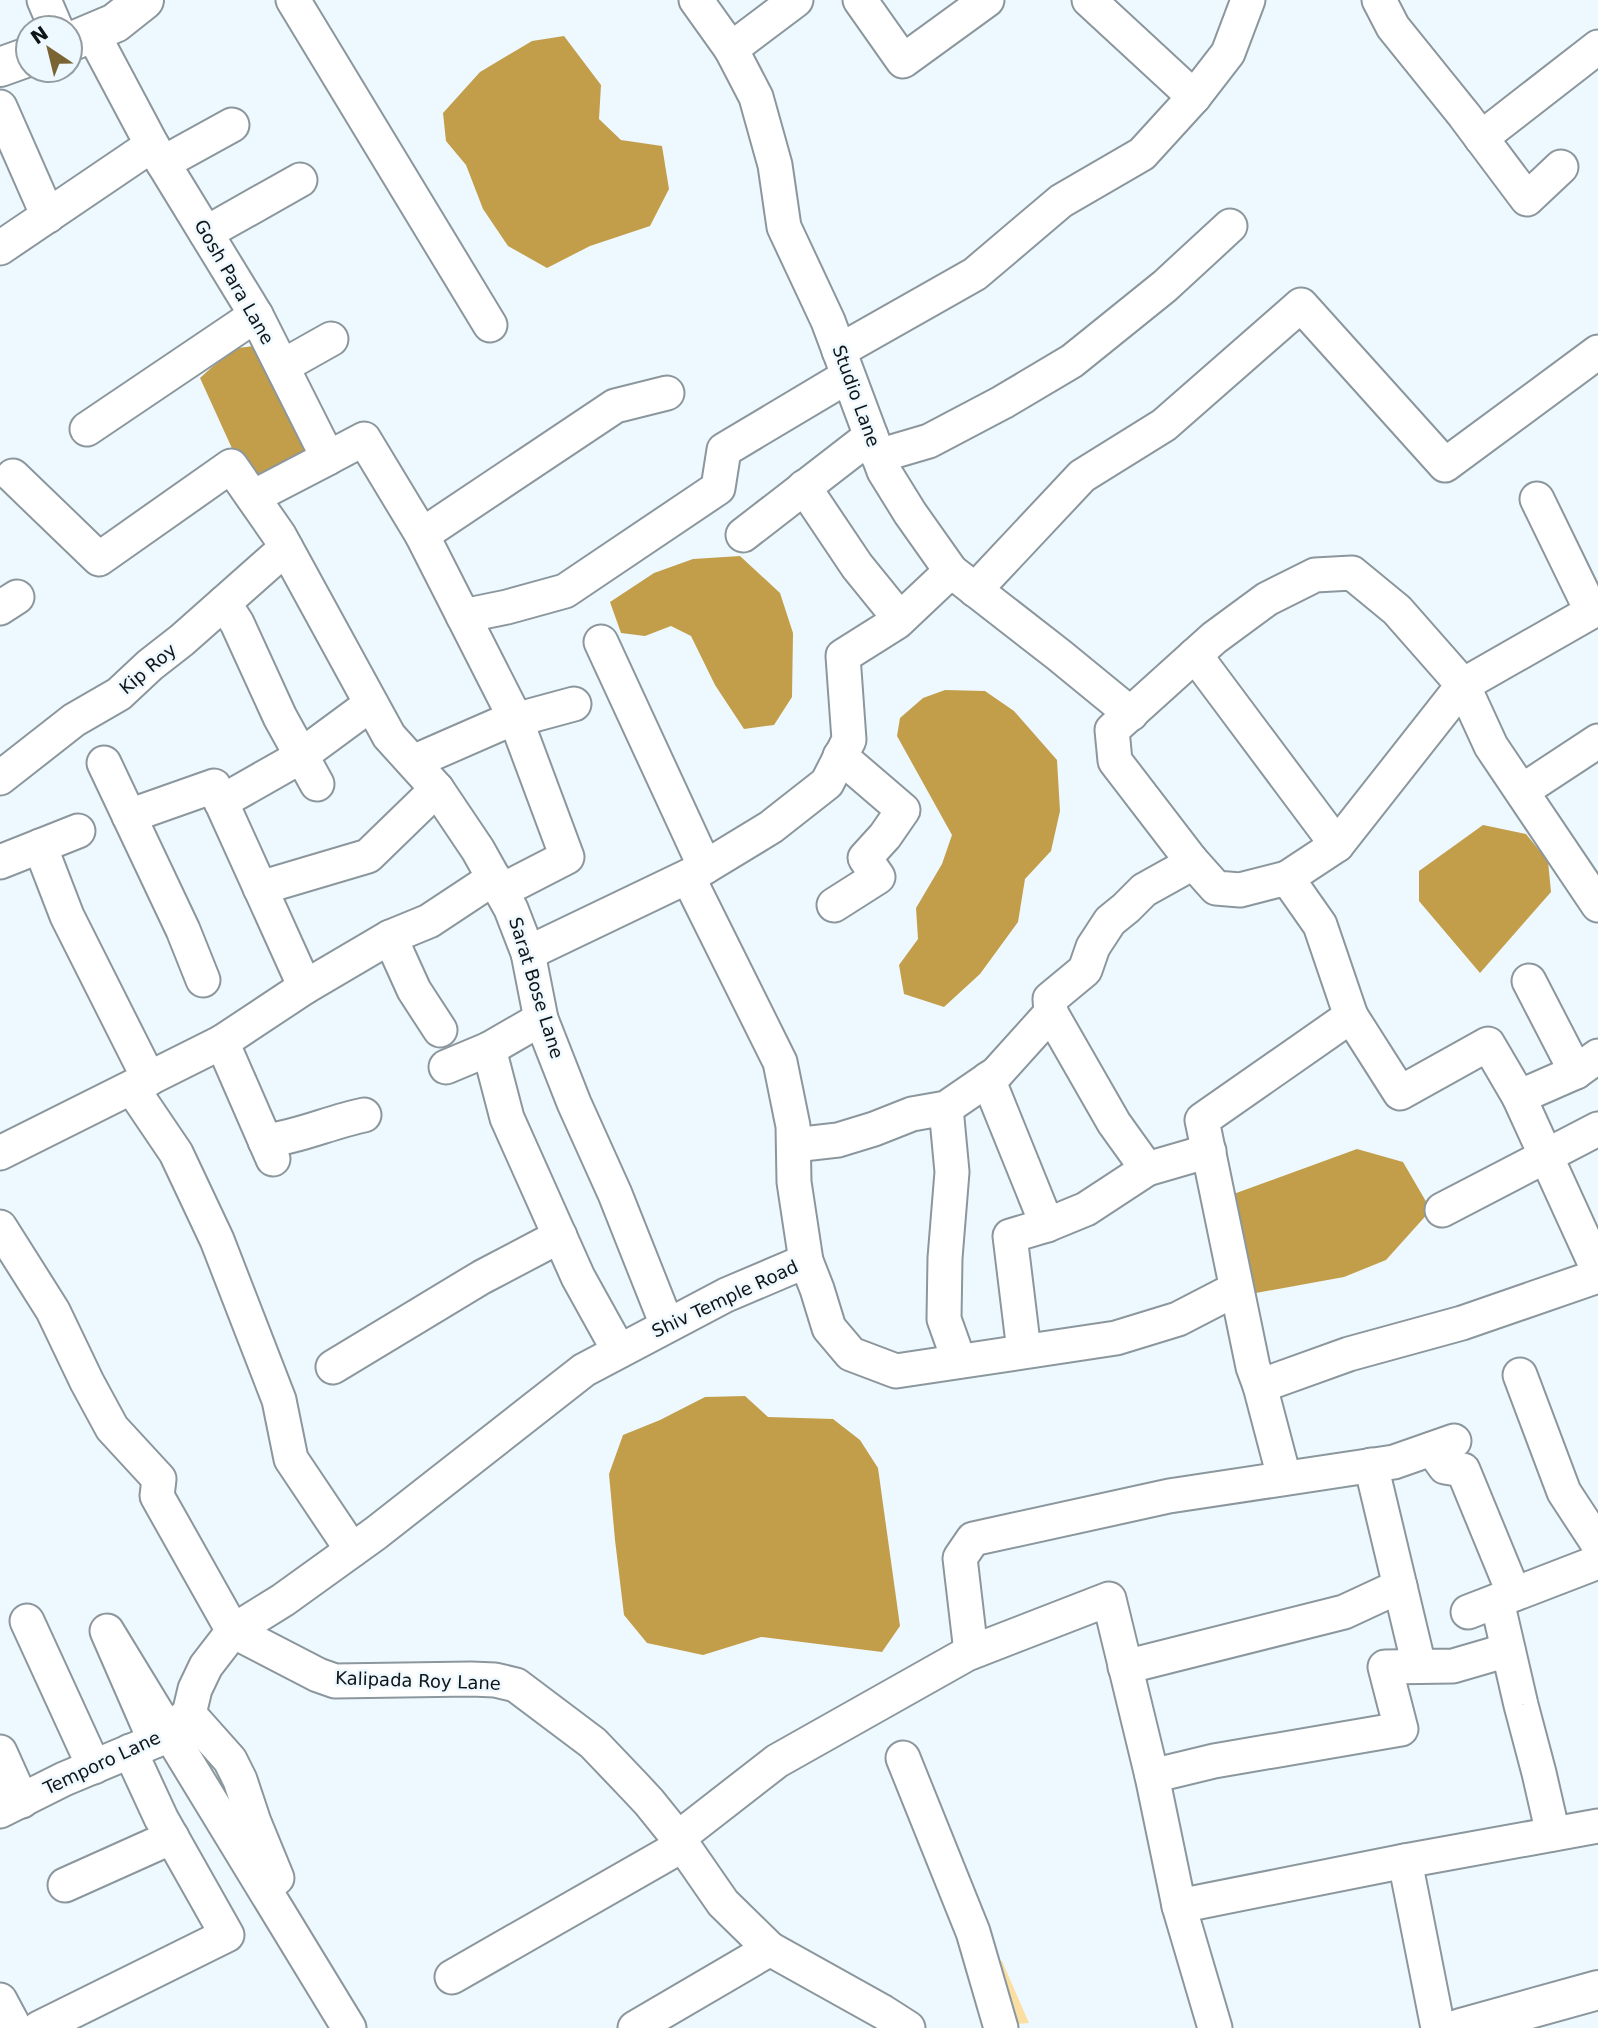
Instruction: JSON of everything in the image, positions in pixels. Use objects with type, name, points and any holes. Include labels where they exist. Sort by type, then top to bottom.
[{"type":"street","name":"Gosh Para Lane","points":[[44,0],[56,14]]},
{"type":"street","points":[[84,32],[115,23],[144,0]]},
{"type":"street","points":[[293,0],[490,325]]},
{"type":"street","name":"Studio Lane","points":[[696,0],[731,49],[756,97],[775,165],[784,227],[828,321],[884,471],[904,503],[963,581],[1131,714]]},
{"type":"street","points":[[731,49],[796,0]]},
{"type":"street","points":[[860,0],[903,61],[986,0]]},
{"type":"street","points":[[1089,0],[1194,97]]},
{"type":"street","points":[[463,616],[565,591],[718,488],[724,450],[844,363],[975,274],[1060,201],[1142,154],[1194,97],[1228,54],[1248,0]]},
{"type":"street","points":[[1379,0],[1393,27],[1527,199],[1561,167]]},
{"type":"street","points":[[1481,138],[1598,47]]},
{"type":"street","name":"Gosh Para Lane","points":[[84,50],[158,154],[256,315],[328,458]]},
{"type":"street","points":[[0,107],[48,216]]},
{"type":"street","points":[[0,248],[48,216],[158,154],[232,125]]},
{"type":"street","points":[[206,233],[300,180]]},
{"type":"street","points":[[743,535],[804,487],[874,446],[929,441],[1072,361],[1166,286],[1230,226]]},
{"type":"street","points":[[528,953],[697,872],[771,827],[827,783],[849,740],[844,656],[963,581],[1082,476],[1164,425],[1301,305],[1445,466],[1598,352]]},
{"type":"street","points":[[87,429],[256,315]]},
{"type":"street","points":[[282,366],[331,339]]},
{"type":"street","points":[[422,535],[615,406],[667,393]]},
{"type":"street","points":[[0,1153],[222,1042],[305,987],[390,937],[429,921],[497,885],[567,857],[516,720],[422,535],[365,439],[253,497]]},
{"type":"street","name":"Sarat Bose Lane","points":[[13,476],[99,559],[231,466],[286,548],[389,736],[437,789],[478,850],[511,909],[528,953],[541,1019],[667,1325]]},
{"type":"street","points":[[804,487],[857,566],[900,619]]},
{"type":"street","points":[[1537,499],[1594,609],[1462,685],[1337,845],[1287,878],[1240,890],[1216,888],[1191,860],[1115,761],[1112,730],[1214,638],[1267,599],[1315,575],[1352,573],[1397,610],[1462,685],[1491,746],[1598,905]]},
{"type":"street","name":"Kip Roy","points":[[0,778],[74,720],[119,694],[286,548]]},
{"type":"street","points":[[224,603],[237,622],[280,717],[317,784]]},
{"type":"street","points":[[601,642],[780,1062],[793,1126],[794,1182],[806,1261]]},
{"type":"street","points":[[1195,655],[1337,845]]},
{"type":"street","points":[[221,802],[301,756],[371,704]]},
{"type":"street","points":[[412,762],[500,724],[574,704]]},
{"type":"street","points":[[1521,791],[1598,741]]},
{"type":"street","points":[[834,905],[878,877],[865,858],[903,810],[840,756]]},
{"type":"street","points":[[104,763],[183,930],[203,980]]},
{"type":"street","points":[[129,816],[214,786],[305,987]]},
{"type":"street","points":[[260,887],[368,856],[437,789]]},
{"type":"street","points":[[0,862],[78,831]]},
{"type":"street","points":[[40,846],[67,916],[140,1083],[218,1240],[279,1401],[291,1459],[352,1550]]},
{"type":"street","points":[[1147,1169],[1114,1123],[1051,1013],[1050,999],[1085,970],[1093,947],[1110,921],[1144,890],[1180,870],[1191,860]]},
{"type":"street","points":[[1260,1386],[1349,1354],[1462,1323],[1596,1264],[1519,1097],[1488,1044],[1400,1093],[1351,1016],[1320,925],[1287,878]]},
{"type":"street","points":[[390,937],[414,990],[439,1030]]},
{"type":"street","points":[[1519,1097],[1587,1064],[1529,981]]},
{"type":"street","points":[[794,1145],[838,1140],[912,1114],[946,1108],[997,1073],[1051,1013]]},
{"type":"street","points":[[1284,1477],[1260,1386],[1252,1367],[1202,1120],[1351,1016]]},
{"type":"street","points":[[446,1067],[489,1049],[541,1019]]},
{"type":"street","points":[[222,1042],[269,1150],[286,1138],[338,1120],[364,1115]]},
{"type":"street","points":[[489,1049],[507,1118],[578,1277],[618,1351]]},
{"type":"street","points":[[988,1079],[1047,1225]]},
{"type":"street","points":[[946,1108],[952,1172],[945,1258],[944,1319],[959,1361]]},
{"type":"street","points":[[1442,1210],[1598,1129]]},
{"type":"street","points":[[1024,1351],[1010,1236],[1086,1209],[1147,1169],[1209,1151]]},
{"type":"street","points":[[0,1227],[53,1311],[112,1428],[159,1479],[157,1496],[233,1630],[206,1666],[195,1689],[189,1714],[230,1760],[240,1780],[261,1839],[322,1983]]},
{"type":"street","points":[[333,1367],[482,1277],[560,1236]]},
{"type":"street","name":"Shiv Temple Road","points":[[233,1630],[283,1600],[352,1550],[584,1370],[726,1295],[806,1261],[829,1328],[851,1354],[896,1371],[1116,1338],[1178,1318],[1236,1289]]},
{"type":"street","points":[[1520,1375],[1564,1492],[1598,1544]]},
{"type":"street","points":[[971,1652],[960,1558],[973,1539],[1169,1496],[1394,1462],[1443,1445],[1445,1467],[1463,1469],[1493,1602],[1508,1650],[1553,1834]]},
{"type":"street","points":[[1371,1465],[1419,1666]]},
{"type":"street","points":[[1493,1602],[1598,1562]]},
{"type":"street","points":[[1125,1667],[1344,1612],[1400,1586]]},
{"type":"street","points":[[452,1977],[680,1842],[777,1760],[971,1652],[1109,1600],[1152,1776],[1179,1906],[1215,2028]]},
{"type":"street","points":[[27,1621],[94,1767]]},
{"type":"street","name":"Kalipada Roy Lane","points":[[233,1630],[318,1675],[335,1681],[471,1679],[495,1680],[516,1685],[593,1743],[649,1802],[723,1903],[770,1949],[908,2028]]},
{"type":"street","points":[[39,2028],[227,1935],[172,1837],[107,1631],[349,2028]]},
{"type":"street","points":[[1152,1776],[1213,1761],[1401,1729],[1385,1667],[1453,1666],[1508,1650]]},
{"type":"street","name":"Temporo Lane","points":[[11,1806],[64,1779],[142,1746],[189,1714]]},
{"type":"street","points":[[0,1752],[11,1806]]},
{"type":"street","points":[[903,1758],[973,1932],[1001,2028]]},
{"type":"street","points":[[1179,1906],[1598,1826]]},
{"type":"street","points":[[65,1885],[172,1837]]},
{"type":"street","points":[[1405,1861],[1438,2028]]},
{"type":"street","points":[[635,2028],[770,1949]]},
{"type":"street","points":[[1461,2028],[1598,1990]]},
{"type":"street","points":[[0,2000],[15,2028]]},
{"type":"shaded area","points":[[564,36],[601,85],[599,119],[621,140],[662,146],[669,189],[650,226],[590,246],[547,268],[508,246],[483,209],[466,165],[446,141],[443,113],[480,72],[532,41]]},
{"type":"shaded area","points":[[263,345],[313,451],[259,480],[240,466],[200,378],[238,348]]},
{"type":"shaded area","points":[[740,556],[780,593],[793,633],[792,697],[774,725],[744,729],[715,685],[691,636],[671,626],[645,636],[621,633],[610,602],[654,573],[693,559]]},
{"type":"shaded area","points":[[945,690],[985,691],[1014,711],[1057,760],[1060,811],[1051,851],[1025,879],[1018,922],[980,974],[944,1007],[904,994],[899,965],[918,939],[916,908],[942,864],[952,835],[897,736],[900,718],[923,698]]},
{"type":"shaded area","points":[[1483,825],[1526,834],[1548,861],[1551,892],[1480,973],[1419,901],[1419,871]]},
{"type":"shaded area","points":[[1357,1149],[1403,1162],[1431,1210],[1386,1260],[1344,1277],[1256,1293],[1228,1196]]},
{"type":"shaded area","points":[[745,1396],[768,1417],[833,1419],[860,1440],[878,1468],[900,1626],[882,1652],[761,1637],[703,1655],[647,1643],[624,1615],[609,1474],[623,1435],[705,1397]]},
{"type":"shaded area","points":[[983,1961],[1002,1961],[1029,2023],[993,2026],[975,1996],[964,1968]]}]
